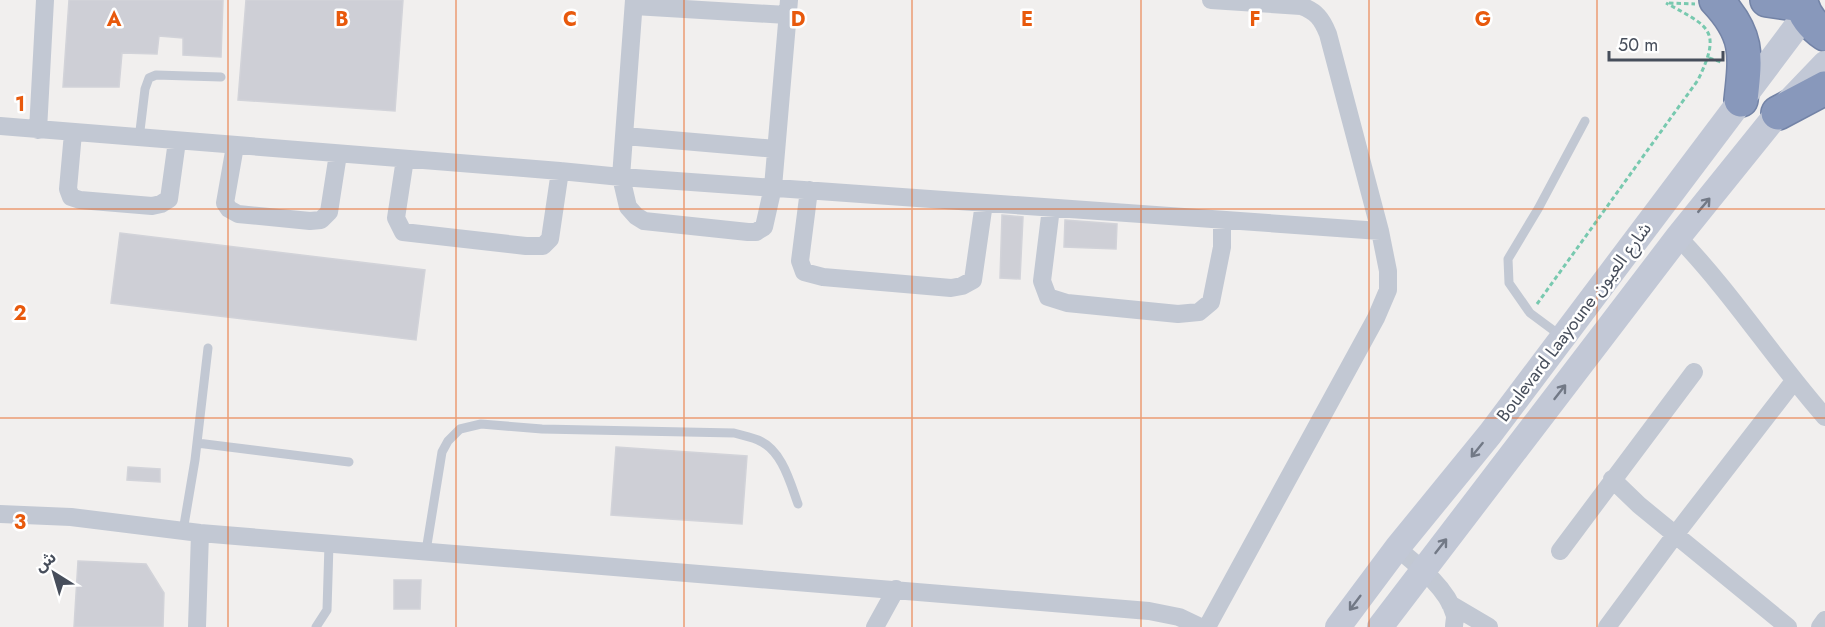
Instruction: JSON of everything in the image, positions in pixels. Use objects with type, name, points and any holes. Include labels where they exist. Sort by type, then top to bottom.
[{"type":"highway","points":[[1716,0],[1738,28],[1742,41],[1744,61],[1741,100]]},
{"type":"highway","points":[[1767,0],[1809,13]]},
{"type":"highway","points":[[1778,113],[1825,88]]},
{"type":"street","points":[[38,130],[45,0]]},
{"type":"street","points":[[1207,627],[1384,300],[1389,281],[1380,231],[1324,23],[1311,10],[1301,6],[1211,0]]},
{"type":"street","points":[[634,3],[788,7],[773,187],[764,226],[756,232],[644,221],[628,207],[621,177],[634,3]]},
{"type":"street","name":"Boulevard Laayoune شارع العيون","points":[[1338,627],[1397,548],[1490,434],[1809,13]]},
{"type":"street","name":"Boulevard Laayoune شارع العيون","points":[[1380,627],[1678,237],[1778,113],[1825,64]]},
{"type":"street","points":[[0,126],[621,177],[1380,231]]},
{"type":"street","points":[[73,133],[68,189],[72,197],[80,200],[152,206],[169,200],[177,141]]},
{"type":"street","points":[[625,136],[776,149]]},
{"type":"street","points":[[235,146],[225,204],[229,209],[238,214],[310,221],[321,220],[329,212],[338,154]]},
{"type":"street","points":[[405,159],[396,218],[404,232],[526,246],[543,246],[550,239],[560,171]]},
{"type":"street","points":[[808,190],[800,261],[804,272],[823,277],[951,288],[974,280],[984,203]]},
{"type":"street","points":[[1051,208],[1042,281],[1048,297],[1067,303],[1178,314],[1199,312],[1211,302],[1222,247],[1222,220]]},
{"type":"street","points":[[1678,237],[1729,295],[1794,381],[1825,417]]},
{"type":"street","points":[[1560,550],[1694,372]]},
{"type":"street","points":[[1607,627],[1794,381]]},
{"type":"street","points":[[1612,479],[1675,535],[1788,627]]},
{"type":"street","points":[[0,514],[71,517],[191,532],[1149,611],[1179,618],[1200,627]]},
{"type":"street","points":[[191,532],[197,627]]},
{"type":"street","points":[[1397,548],[1423,569],[1450,604],[1455,615],[1454,627]]},
{"type":"street","points":[[876,627],[896,589]]},
{"type":"street","points":[[1450,604],[1489,627]]},
{"type":"street","points":[[1820,627],[1825,620]]},
{"type":"lane","points":[[139,139],[145,89],[149,78],[156,75],[221,77]]},
{"type":"lane","points":[[1563,337],[1530,313],[1509,283],[1508,259],[1539,209],[1585,122]]},
{"type":"lane","points":[[191,532],[207,348]]},
{"type":"lane","points":[[426,551],[442,452],[448,441],[460,429],[481,424],[542,429],[734,433],[759,440],[773,450],[787,475],[798,504]]},
{"type":"lane","points":[[197,443],[349,462]]},
{"type":"lane","points":[[316,627],[327,610],[329,544]]},
{"type":"path","points":[[1530,313],[1698,80],[1709,58],[1711,46],[1709,35],[1702,22],[1666,3]]},
{"type":"building","points":[[69,0],[223,0],[221,57],[183,55],[183,38],[159,36],[157,54],[122,53],[119,87],[63,87]]},
{"type":"building","points":[[246,0],[403,0],[395,111],[238,100]]},
{"type":"building","points":[[1002,215],[1023,217],[1020,279],[1000,278]]},
{"type":"building","points":[[1065,220],[1117,224],[1116,249],[1064,247]]},
{"type":"building","points":[[120,233],[425,270],[416,340],[111,303]]},
{"type":"building","points":[[616,447],[747,456],[742,524],[611,515]]},
{"type":"building","points":[[128,467],[160,469],[160,482],[127,480]]},
{"type":"building","points":[[78,561],[146,564],[164,593],[163,627],[74,627]]},
{"type":"building","points":[[394,580],[421,580],[420,609],[394,609]]}]
